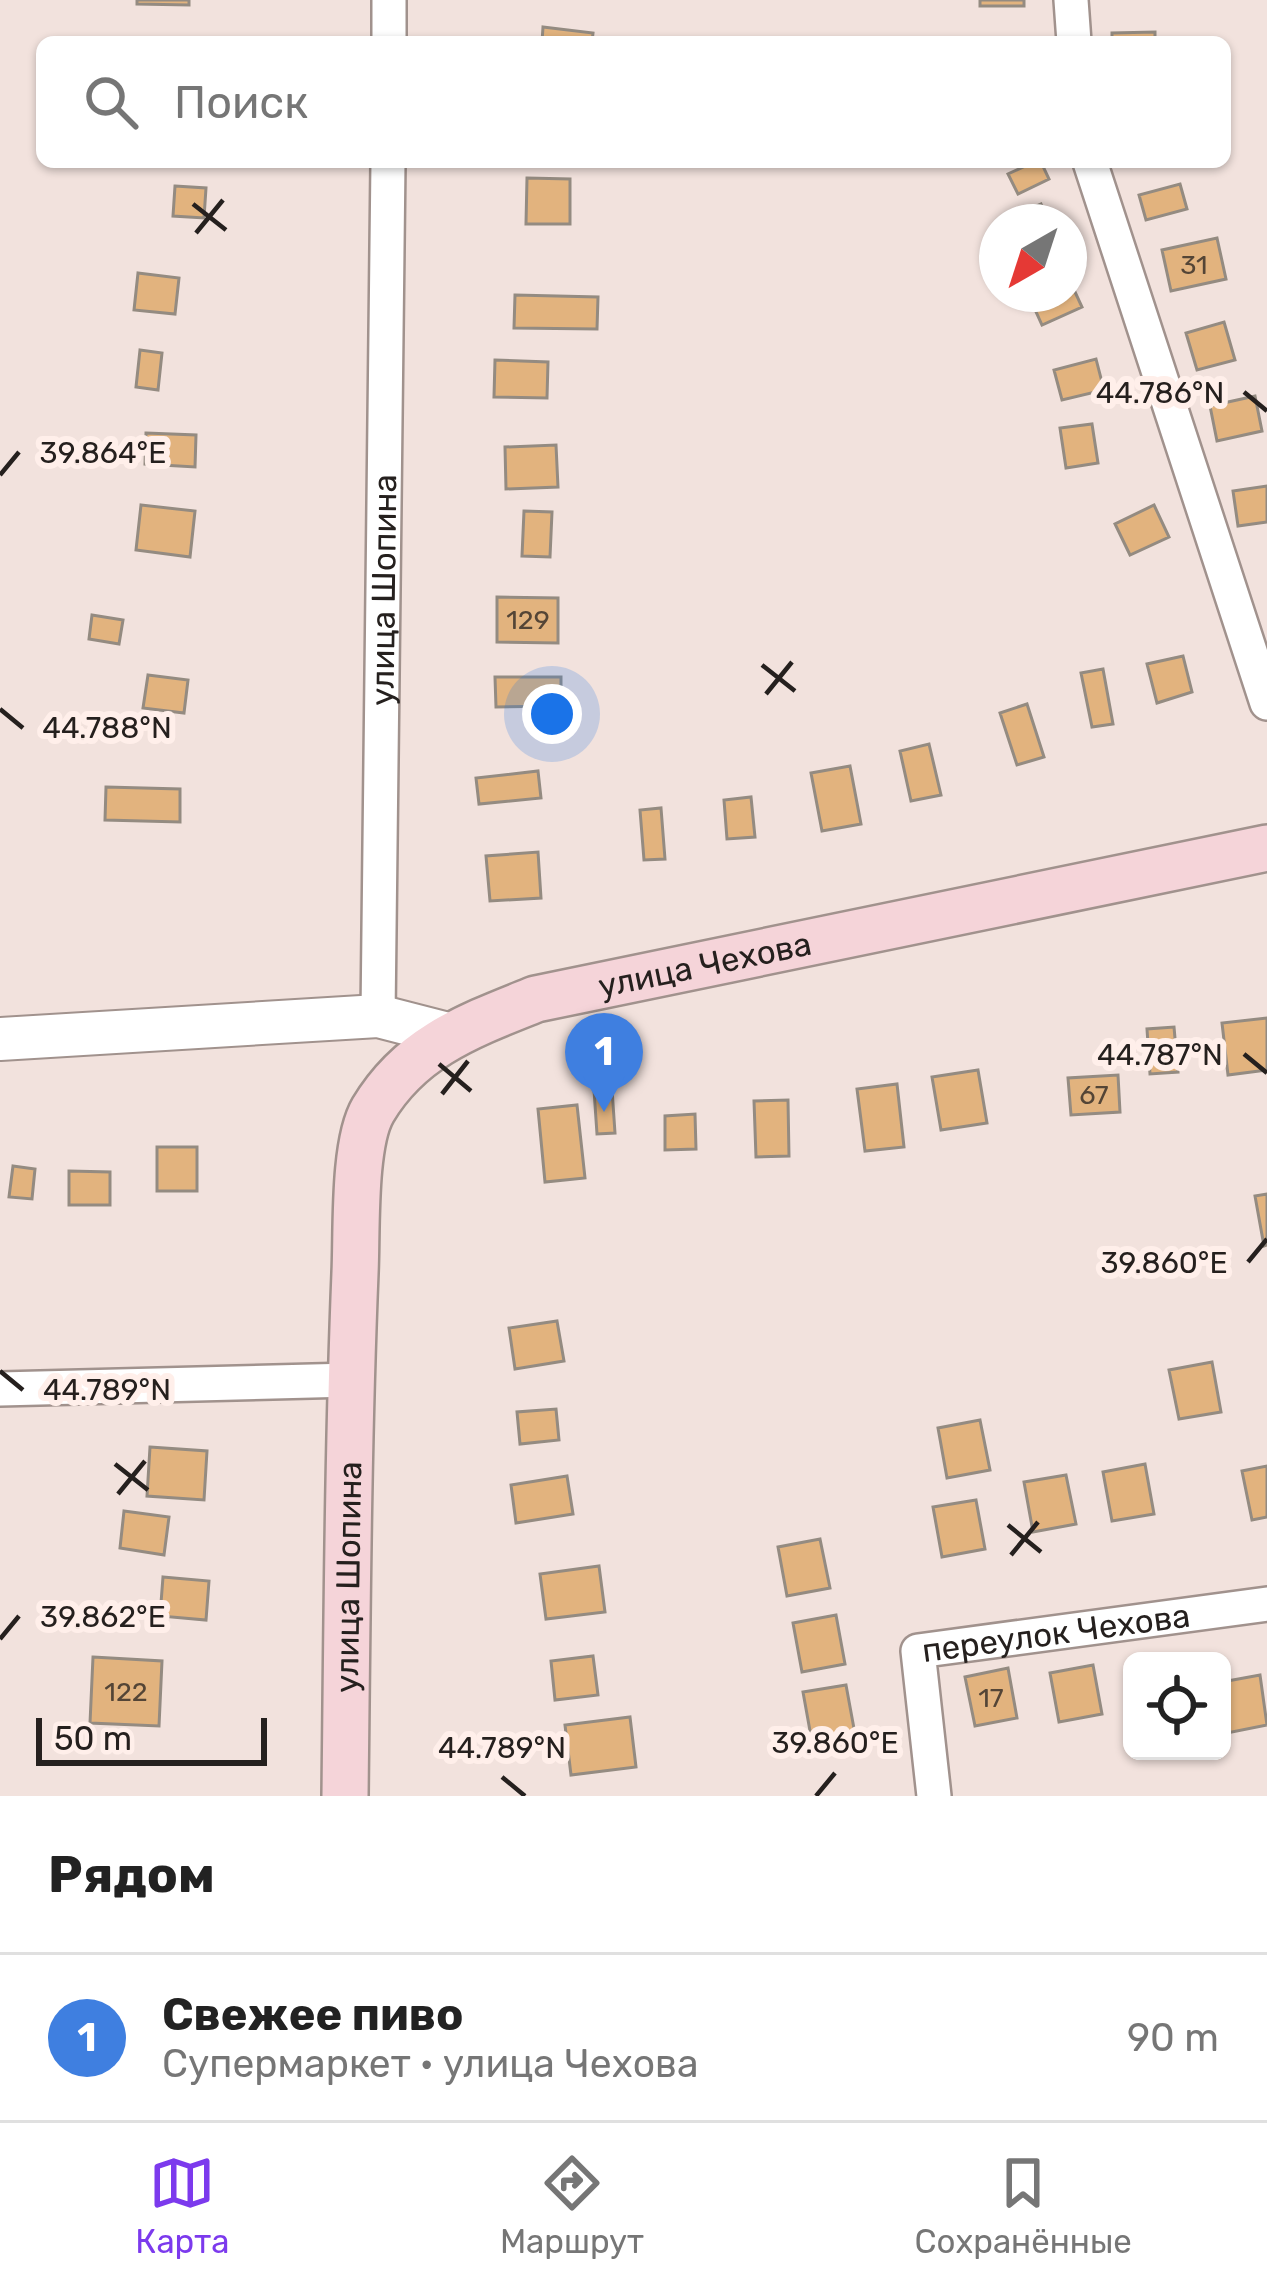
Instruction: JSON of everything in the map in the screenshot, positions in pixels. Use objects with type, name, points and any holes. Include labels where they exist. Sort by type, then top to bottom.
[{"type":"main road","name":"улица Чехова","points":[[448,1034],[536,999],[1267,848]]},
{"type":"main road","name":"улица Шопина","points":[[345,1796],[359,1169],[370,1114],[400,1074],[448,1034]]},
{"type":"street","points":[[389,0],[389,36]]},
{"type":"street","points":[[1072,0],[1075,36]]},
{"type":"street","name":"улица Шопина","points":[[378,1016],[388,168]]},
{"type":"street","points":[[1092,168],[1267,703]]},
{"type":"street","points":[[0,1039],[378,1016],[448,1034]]},
{"type":"street","points":[[0,1389],[351,1380]]},
{"type":"street","name":"переулок Чехова","points":[[934,1796],[918,1651],[1267,1604]]},
{"type":"building","points":[[137,0],[189,0],[189,5],[137,4]]},
{"type":"building","points":[[980,0],[1024,0],[1024,6],[980,6]]},
{"type":"building","points":[[543,27],[593,33],[593,36],[542,36]]},
{"type":"building","points":[[1155,32],[1155,36],[1112,36]]},
{"type":"building","points":[[1021,168],[1044,168],[1049,179],[1018,194],[1008,174]]},
{"type":"building","points":[[527,178],[570,179],[570,224],[526,224]]},
{"type":"building","points":[[1180,184],[1187,209],[1146,220],[1139,195]]},
{"type":"building","points":[[175,186],[206,188],[204,218],[173,216]]},
{"type":"building","points":[[1217,238],[1226,279],[1171,291],[1162,250]]},
{"type":"building","points":[[138,273],[179,278],[175,314],[134,310]]},
{"type":"building","points":[[515,295],[598,297],[597,329],[514,328]]},
{"type":"building","points":[[1036,312],[1071,312],[1042,325]]},
{"type":"building","points":[[1224,322],[1235,360],[1197,370],[1186,333]]},
{"type":"building","points":[[140,350],[162,353],[158,390],[136,387]]},
{"type":"building","points":[[1096,359],[1104,390],[1062,400],[1054,370]]},
{"type":"building","points":[[495,360],[548,362],[547,398],[494,397]]},
{"type":"building","points":[[1255,396],[1262,431],[1217,441],[1210,406]]},
{"type":"building","points":[[1092,424],[1098,463],[1066,468],[1060,428]]},
{"type":"building","points":[[146,433],[196,435],[195,467],[145,464]]},
{"type":"building","points":[[556,445],[558,487],[506,489],[505,447]]},
{"type":"building","points":[[1267,486],[1267,522],[1238,526],[1233,491]]},
{"type":"building","points":[[141,505],[195,511],[190,557],[136,550]]},
{"type":"building","points":[[1154,505],[1169,537],[1130,555],[1115,524]]},
{"type":"building","points":[[524,511],[552,512],[550,557],[522,556]]},
{"type":"building","points":[[497,597],[558,598],[558,643],[497,642]]},
{"type":"building","points":[[92,615],[123,620],[119,644],[89,639]]},
{"type":"building","points":[[1183,656],[1192,692],[1157,703],[1147,664]]},
{"type":"building","points":[[1103,669],[1113,724],[1092,727],[1081,673]]},
{"type":"building","points":[[148,675],[188,680],[184,713],[143,708]]},
{"type":"building","points":[[495,677],[561,677],[561,706],[496,707]]},
{"type":"building","points":[[1027,704],[1044,757],[1017,765],[1000,713]]},
{"type":"building","points":[[929,744],[941,795],[911,801],[900,751]]},
{"type":"building","points":[[850,766],[861,824],[822,831],[811,773]]},
{"type":"building","points":[[538,771],[541,798],[479,804],[476,778]]},
{"type":"building","points":[[106,787],[180,789],[180,822],[105,820]]},
{"type":"building","points":[[751,797],[755,837],[727,839],[724,800]]},
{"type":"building","points":[[661,808],[665,859],[644,860],[640,810]]},
{"type":"building","points":[[538,852],[541,898],[490,901],[486,856]]},
{"type":"building","points":[[1267,1018],[1267,1070],[1228,1075],[1222,1023]]},
{"type":"building","points":[[1174,1027],[1178,1072],[1150,1074],[1147,1029]]},
{"type":"building","points":[[978,1070],[987,1123],[941,1130],[932,1077]]},
{"type":"building","points":[[1118,1075],[1120,1112],[1071,1115],[1068,1078]]},
{"type":"building","points":[[897,1084],[904,1147],[865,1151],[857,1089]]},
{"type":"building","points":[[612,1089],[615,1133],[597,1134],[594,1090]]},
{"type":"building","points":[[788,1100],[789,1156],[756,1157],[754,1101]]},
{"type":"building","points":[[577,1105],[585,1178],[545,1182],[538,1109]]},
{"type":"building","points":[[695,1114],[696,1149],[665,1150],[665,1116]]},
{"type":"building","points":[[157,1147],[197,1147],[197,1191],[157,1191]]},
{"type":"building","points":[[13,1166],[35,1169],[32,1199],[9,1197]]},
{"type":"building","points":[[69,1171],[110,1172],[110,1205],[69,1205]]},
{"type":"building","points":[[1267,1194],[1267,1245],[1264,1246],[1255,1196]]},
{"type":"building","points":[[557,1321],[564,1361],[515,1369],[509,1328]]},
{"type":"building","points":[[1212,1362],[1221,1412],[1179,1419],[1169,1370]]},
{"type":"building","points":[[556,1409],[559,1440],[520,1444],[517,1412]]},
{"type":"building","points":[[980,1420],[990,1470],[947,1478],[938,1428]]},
{"type":"building","points":[[150,1447],[207,1451],[204,1500],[147,1496]]},
{"type":"building","points":[[1145,1464],[1154,1514],[1112,1521],[1103,1472]]},
{"type":"building","points":[[1267,1466],[1267,1517],[1252,1520],[1242,1471]]},
{"type":"building","points":[[1066,1475],[1076,1524],[1033,1532],[1024,1482]]},
{"type":"building","points":[[567,1476],[573,1514],[516,1523],[511,1485]]},
{"type":"building","points":[[976,1500],[985,1549],[942,1557],[933,1507]]},
{"type":"building","points":[[124,1511],[169,1517],[164,1555],[120,1548]]},
{"type":"building","points":[[820,1539],[830,1588],[787,1596],[778,1547]]},
{"type":"building","points":[[599,1566],[605,1612],[546,1619],[540,1574]]},
{"type":"building","points":[[163,1577],[209,1581],[206,1620],[160,1616]]},
{"type":"building","points":[[836,1615],[845,1664],[802,1672],[793,1623]]},
{"type":"building","points":[[593,1656],[598,1695],[555,1700],[551,1661]]},
{"type":"building","points":[[93,1657],[162,1661],[159,1726],[90,1723]]},
{"type":"building","points":[[1093,1665],[1102,1714],[1059,1722],[1050,1673]]},
{"type":"building","points":[[1008,1668],[1017,1718],[975,1726],[965,1677]]},
{"type":"building","points":[[1260,1675],[1267,1725],[1231,1732],[1231,1680]]},
{"type":"building","points":[[846,1685],[855,1734],[812,1742],[803,1692]]},
{"type":"building","points":[[630,1717],[636,1767],[571,1775],[565,1725]]},
{"type":"place","name":"Свежее пиво","points":[[604,1112]]}]
